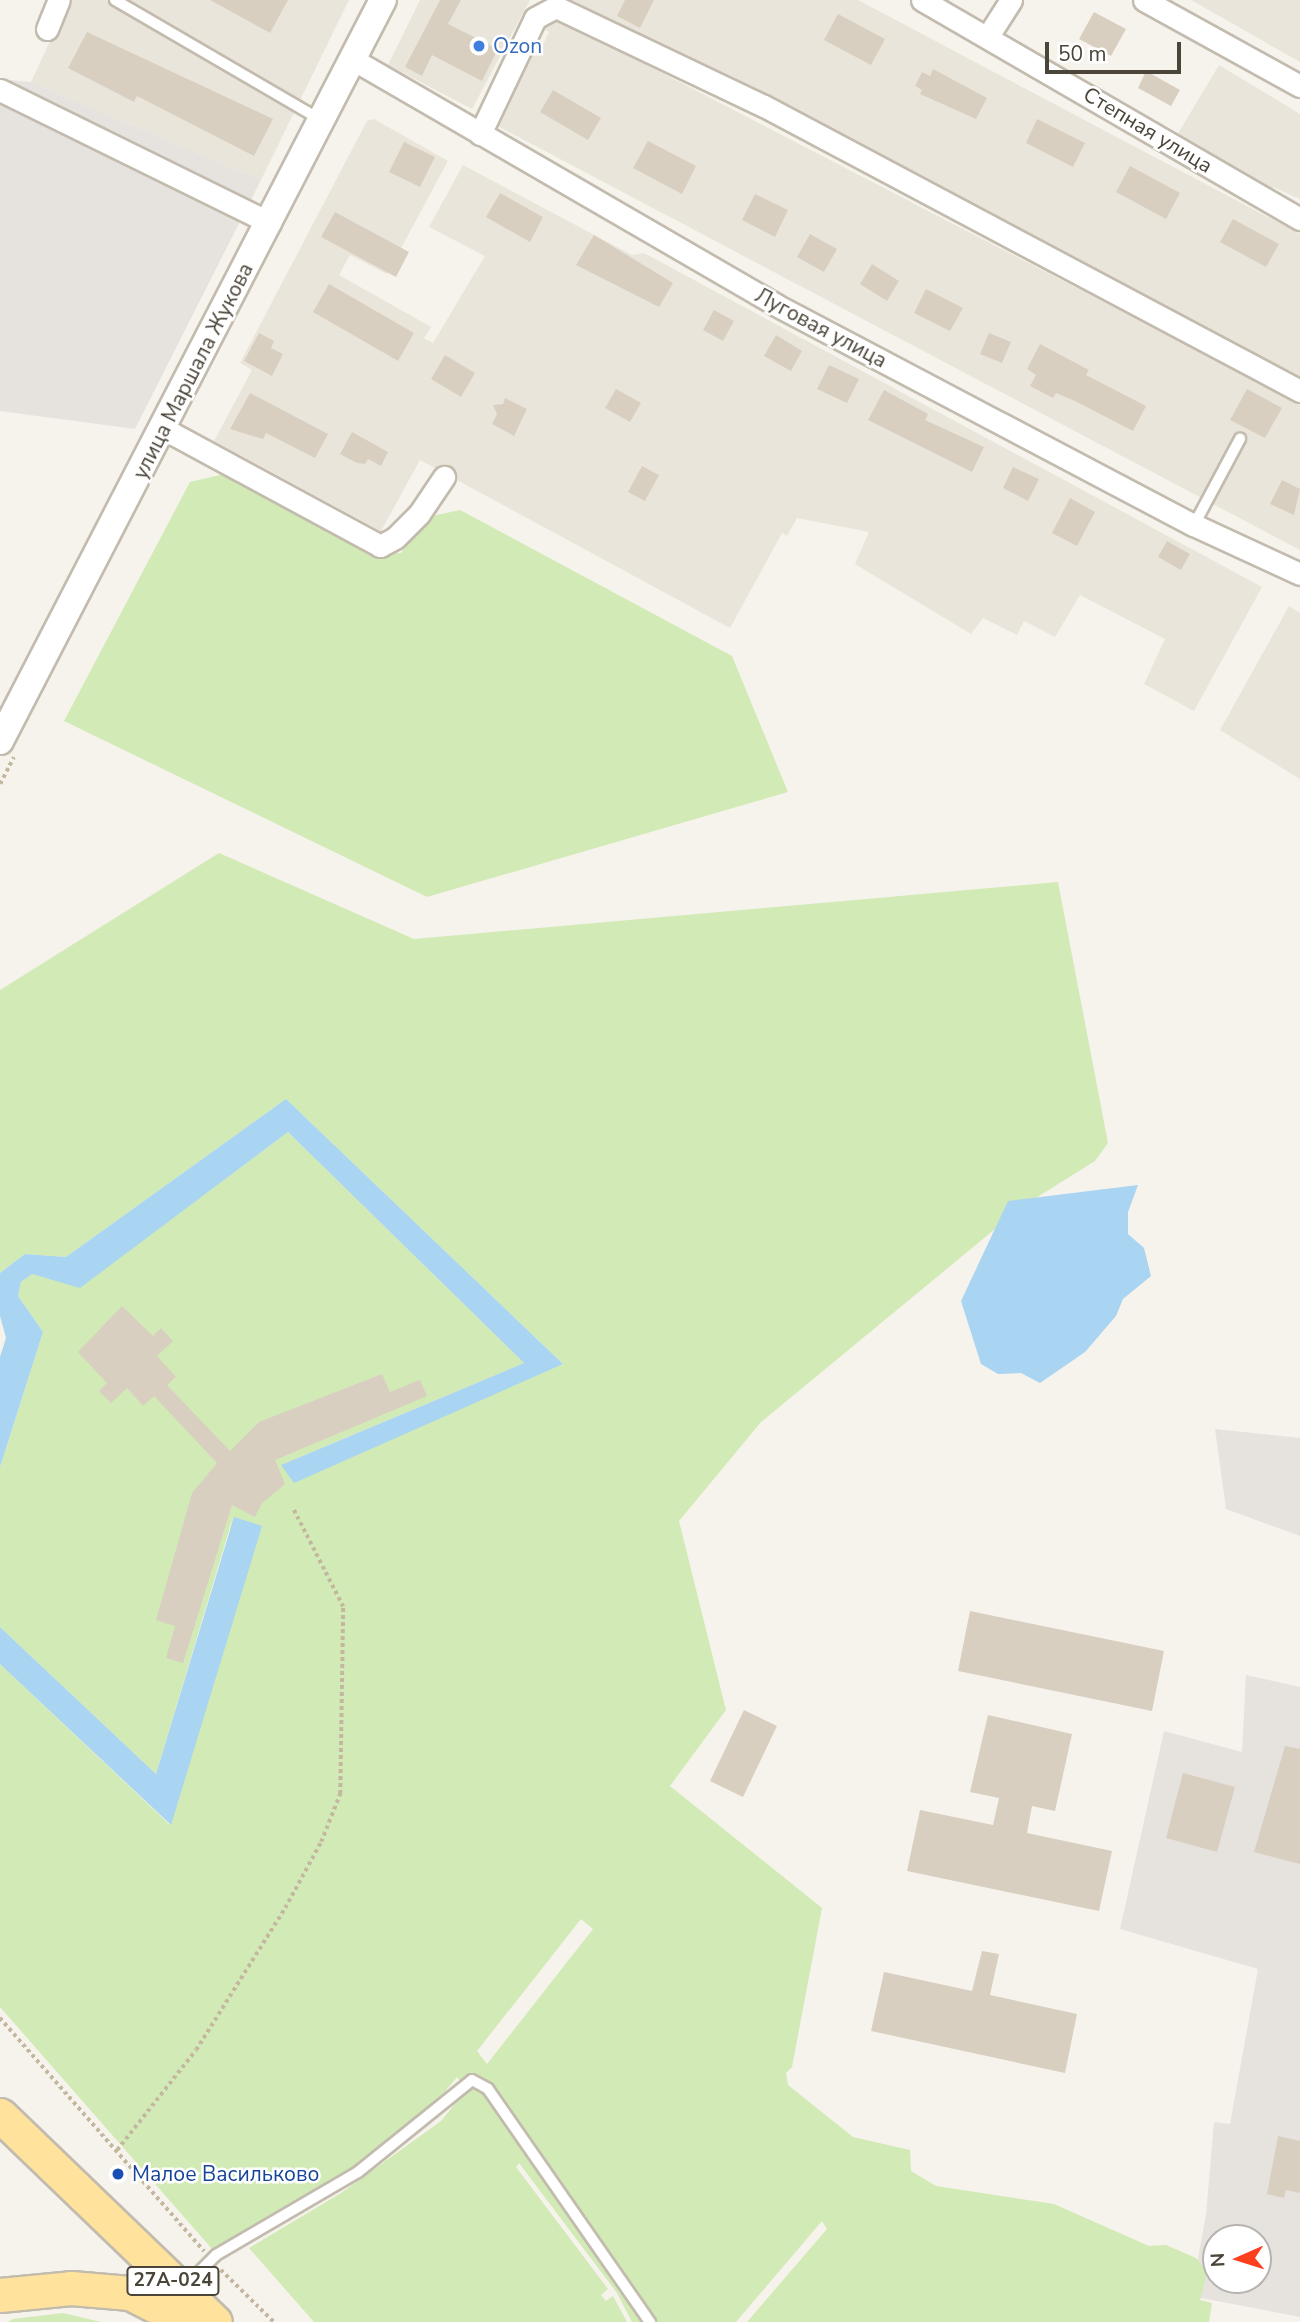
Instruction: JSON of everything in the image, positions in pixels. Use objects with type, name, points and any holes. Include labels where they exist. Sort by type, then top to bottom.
[{"type":"main road","name":"27А-024","points":[[0,2115],[215,2322]]},
{"type":"main road","points":[[0,2295],[71,2288],[130,2293],[187,2322]]},
{"type":"street","points":[[47,29],[59,0]]},
{"type":"street","name":"улица Маршала Жукова","points":[[0,741],[164,429],[383,0]]},
{"type":"street","name":"Степная улица","points":[[922,0],[1300,219]]},
{"type":"street","points":[[988,36],[1011,0]]},
{"type":"street","points":[[1144,0],[1300,86]]},
{"type":"street","points":[[480,134],[536,18],[556,8],[764,106],[1300,391]]},
{"type":"street","name":"Луговая улица","points":[[354,60],[776,305],[1194,525],[1300,574]]},
{"type":"street","points":[[0,90],[270,223]]},
{"type":"street","points":[[164,429],[380,545],[395,538],[419,514],[444,477]]},
{"type":"lane","points":[[115,0],[323,121]]},
{"type":"lane","points":[[1194,525],[1240,439]]},
{"type":"lane","points":[[181,2290],[216,2255],[358,2172],[472,2080],[488,2089],[650,2322]]},
{"type":"path","points":[[117,2150],[211,2026],[291,1897],[340,1794],[343,1607],[292,1507]]},
{"type":"path","points":[[0,2018],[207,2254]]},
{"type":"path","points":[[216,2264],[274,2322]]},
{"type":"shaded area","points":[[69,0],[349,0],[261,180],[31,82]]},
{"type":"shaded area","points":[[420,0],[530,0],[472,109],[388,65]]},
{"type":"shaded area","points":[[572,0],[858,0],[1300,234],[1300,378]]},
{"type":"shaded area","points":[[1191,0],[1300,0],[1300,62]]},
{"type":"shaded area","points":[[545,12],[1300,404],[1300,550],[494,124],[533,50],[539,53],[549,32],[537,26]]},
{"type":"shaded area","points":[[1219,65],[1300,114],[1300,199],[1273,187],[1270,191],[1177,135]]},
{"type":"shaded area","points":[[0,79],[31,82],[261,180],[135,429],[0,411]]},
{"type":"shaded area","points":[[374,119],[448,161],[387,274],[350,255],[339,275],[431,327],[424,338],[433,343],[485,256],[429,227],[463,165],[632,255],[644,253],[1262,587],[1194,711],[1144,684],[1165,639],[1080,595],[1055,637],[1024,621],[1017,635],[983,618],[971,634],[855,564],[869,532],[797,518],[787,536],[782,533],[730,628],[420,460],[381,531],[214,441],[252,370],[240,363],[367,121]]},
{"type":"shaded area","points":[[1289,606],[1300,613],[1300,779],[1220,730]]},
{"type":"shaded area","points":[[1215,1429],[1300,1438],[1300,1536],[1226,1509]]},
{"type":"shaded area","points":[[1246,1675],[1300,1687],[1300,2317],[1191,2296],[1202,2237],[1202,2294],[1272,2294],[1272,2224],[1204,2224],[1214,2122],[1230,2124],[1258,1969],[1120,1929],[1164,1731],[1242,1752]]},
{"type":"green space","points":[[224,474],[370,554],[401,553],[428,517],[460,510],[732,656],[788,792],[427,897],[64,721],[190,482]]},
{"type":"green space","points":[[219,853],[414,939],[1058,882],[1108,1143],[1095,1161],[1023,1206],[761,1422],[679,1521],[726,1710],[670,1786],[822,1908],[792,2067],[786,2073],[788,2085],[853,2137],[910,2150],[911,2171],[936,2186],[1054,2204],[1149,2246],[1166,2245],[1196,2258],[1202,2266],[1200,2300],[1212,2303],[1209,2322],[747,2322],[827,2229],[822,2221],[736,2322],[632,2322],[617,2293],[519,2163],[516,2167],[608,2289],[601,2295],[606,2301],[613,2296],[627,2322],[314,2322],[249,2248],[341,2193],[441,2121],[466,2090],[457,2077],[429,2111],[358,2164],[213,2250],[0,2007],[0,1664],[170,1825],[233,1517],[156,1774],[0,1627],[0,1467],[43,1332],[18,1296],[21,1282],[32,1274],[80,1287],[288,1132],[524,1363],[281,1465],[563,1364],[286,1099],[66,1257],[25,1254],[0,1273],[0,990]],"holes":[[[581,1919],[593,1929],[487,2064],[477,2051]]]},
{"type":"green space","points":[[63,2313],[101,2322],[8,2322],[13,2319]]},
{"type":"water","points":[[286,1099],[563,1364],[294,1483],[281,1465],[524,1363],[288,1132],[80,1288],[32,1274],[21,1282],[18,1296],[43,1332],[0,1467],[0,1357],[6,1338],[0,1316],[0,1273],[25,1254],[66,1257]]},
{"type":"water","points":[[1138,1185],[1128,1212],[1128,1234],[1144,1248],[1151,1276],[1123,1299],[1116,1316],[1085,1352],[1040,1383],[1021,1373],[998,1374],[981,1364],[961,1301],[1008,1201]]},
{"type":"water","points":[[234,1517],[262,1526],[171,1825],[0,1664],[0,1627],[156,1774]]},
{"type":"building","points":[[210,0],[288,0],[270,33]]},
{"type":"building","points":[[440,0],[461,0],[448,24],[498,49],[482,81],[432,55],[422,76],[405,67]]},
{"type":"building","points":[[625,0],[654,0],[640,28],[617,16]]},
{"type":"building","points":[[1094,12],[1126,29],[1111,56],[1079,39]]},
{"type":"building","points":[[838,14],[885,39],[871,65],[824,40]]},
{"type":"building","points":[[87,32],[273,119],[254,156],[137,96],[134,102],[68,68]]},
{"type":"building","points":[[933,69],[987,98],[976,119],[920,94],[922,90],[915,86],[922,72],[930,76]]},
{"type":"building","points":[[1146,71],[1180,90],[1171,106],[1138,88]]},
{"type":"building","points":[[553,90],[601,118],[588,140],[540,112]]},
{"type":"building","points":[[1037,119],[1085,143],[1073,167],[1026,143]]},
{"type":"building","points":[[648,141],[696,166],[682,194],[633,168]]},
{"type":"building","points":[[404,142],[435,157],[420,187],[389,172]]},
{"type":"building","points":[[1130,166],[1180,193],[1166,219],[1116,192]]},
{"type":"building","points":[[500,193],[543,217],[530,242],[486,217]]},
{"type":"building","points":[[755,194],[788,210],[775,237],[742,220]]},
{"type":"building","points":[[335,212],[409,252],[396,277],[321,237]]},
{"type":"building","points":[[1233,219],[1279,244],[1266,267],[1220,242]]},
{"type":"building","points":[[810,234],[837,249],[824,272],[797,257]]},
{"type":"building","points":[[594,235],[673,283],[659,307],[576,265]]},
{"type":"building","points":[[872,264],[899,281],[887,301],[860,284]]},
{"type":"building","points":[[329,284],[414,333],[398,361],[313,312]]},
{"type":"building","points":[[926,289],[963,308],[950,331],[914,313]]},
{"type":"building","points":[[714,310],[734,321],[723,341],[703,330]]},
{"type":"building","points":[[259,333],[274,341],[271,348],[283,354],[272,376],[244,361]]},
{"type":"building","points":[[989,333],[1011,342],[1002,363],[980,354]]},
{"type":"building","points":[[776,335],[802,351],[791,371],[764,356]]},
{"type":"building","points":[[1040,344],[1089,370],[1086,375],[1146,406],[1133,431],[1075,401],[1056,393],[1053,398],[1030,386],[1036,375],[1027,369]]},
{"type":"building","points":[[445,355],[475,373],[461,397],[431,379]]},
{"type":"building","points":[[829,365],[859,379],[847,403],[817,389]]},
{"type":"building","points":[[616,389],[641,403],[630,422],[605,408]]},
{"type":"building","points":[[1247,389],[1282,408],[1265,438],[1230,420]]},
{"type":"building","points":[[884,390],[928,414],[925,420],[984,447],[972,472],[868,420]]},
{"type":"building","points":[[250,393],[328,434],[315,458],[266,433],[263,439],[230,429]]},
{"type":"building","points":[[505,398],[527,409],[514,436],[492,424],[497,414],[493,405],[503,404]]},
{"type":"building","points":[[352,432],[388,452],[381,466],[368,459],[365,464],[357,463],[340,454]]},
{"type":"building","points":[[642,466],[659,475],[645,501],[628,492]]},
{"type":"building","points":[[1013,467],[1039,479],[1028,501],[1003,488]]},
{"type":"building","points":[[1282,480],[1300,489],[1294,515],[1270,504]]},
{"type":"building","points":[[1070,498],[1095,512],[1077,546],[1052,533]]},
{"type":"building","points":[[1167,541],[1190,554],[1181,570],[1158,557]]},
{"type":"building","points":[[122,1306],[153,1336],[161,1328],[173,1341],[157,1356],[176,1377],[167,1385],[230,1451],[259,1422],[382,1374],[390,1392],[420,1380],[427,1396],[275,1460],[285,1484],[262,1503],[255,1517],[232,1505],[183,1663],[166,1658],[175,1626],[156,1620],[192,1493],[217,1463],[154,1396],[143,1406],[127,1388],[111,1403],[99,1391],[107,1383],[78,1352]]},
{"type":"building","points":[[970,1611],[1164,1651],[1152,1711],[958,1671]]},
{"type":"building","points":[[744,1710],[777,1726],[743,1797],[710,1781]]},
{"type":"building","points":[[988,1715],[1072,1734],[1055,1811],[1032,1806],[1027,1833],[1112,1851],[1099,1911],[907,1871],[920,1810],[993,1825],[999,1798],[970,1792]]},
{"type":"building","points":[[1285,1746],[1300,1749],[1300,1864],[1254,1852]]},
{"type":"building","points":[[1183,1773],[1235,1787],[1217,1852],[1166,1838]]},
{"type":"building","points":[[982,1951],[999,1954],[990,1995],[1077,2014],[1065,2073],[871,2031],[884,1972],[972,1991]]},
{"type":"building","points":[[1278,2136],[1300,2141],[1300,2193],[1286,2190],[1284,2198],[1267,2194]]},
{"type":"place","name":"Ozon","points":[[479,46]]},
{"type":"place","name":"Малое Васильково","points":[[118,2174]]}]
